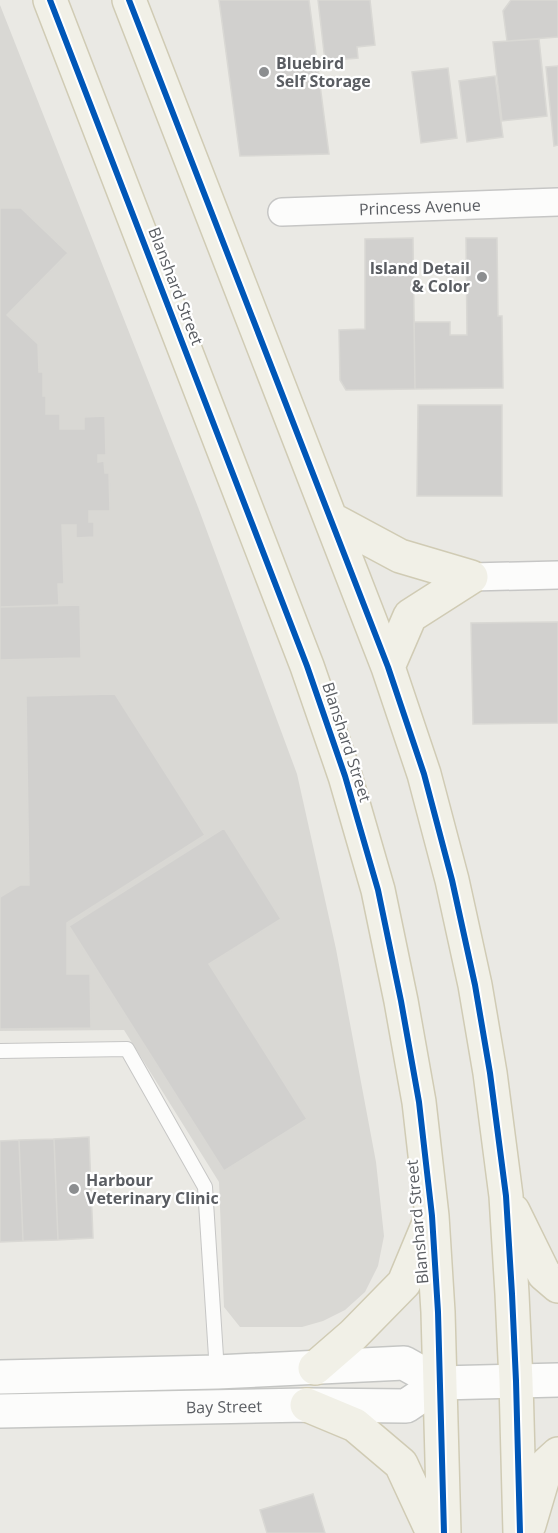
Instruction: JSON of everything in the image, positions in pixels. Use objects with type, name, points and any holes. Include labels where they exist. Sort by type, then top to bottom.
[{"type":"main road","name":"Blanshard Street","points":[[50,0],[308,666],[345,776],[378,890],[419,1102],[432,1216],[438,1312],[444,1533]]},
{"type":"main road","points":[[62,31],[73,0]]},
{"type":"main road","points":[[129,0],[388,667],[424,774],[452,880],[489,1062],[506,1196],[516,1381],[520,1533]]},
{"type":"main road","points":[[331,519],[400,555],[471,577]]},
{"type":"main road","points":[[388,667],[410,616],[471,577]]},
{"type":"main road","points":[[506,1196],[544,1274],[558,1286]]},
{"type":"main road","points":[[315,1368],[404,1283],[432,1216]]},
{"type":"main road","points":[[0,1377],[217,1372],[404,1363],[440,1383],[558,1380]]},
{"type":"main road","name":"Bay Street","points":[[0,1411],[307,1405],[406,1406],[440,1383]]},
{"type":"main road","points":[[307,1405],[355,1425],[401,1464],[433,1533]]},
{"type":"main road","points":[[527,1533],[547,1464],[558,1454]]},
{"type":"street","name":"Princess Avenue","points":[[282,212],[558,202]]},
{"type":"street","points":[[471,577],[558,575]]},
{"type":"lane","points":[[0,1051],[128,1049],[206,1187],[217,1372]]},
{"type":"shaded area","points":[[0,5],[198,507],[297,774],[336,949],[376,1162],[384,1236],[378,1266],[365,1292],[345,1310],[323,1321],[302,1327],[240,1327],[224,1307],[219,1182],[124,1030],[0,1031]]},
{"type":"building","points":[[219,0],[309,0],[329,154],[240,156]]},
{"type":"building","points":[[318,0],[370,0],[375,45],[357,47],[358,58],[325,61]]},
{"type":"building","points":[[511,0],[558,0],[558,37],[507,41],[503,11]]},
{"type":"building","points":[[539,39],[547,116],[502,121],[493,42]]},
{"type":"building","points":[[558,66],[558,145],[554,146],[546,67]]},
{"type":"building","points":[[448,68],[457,138],[421,143],[412,72]]},
{"type":"building","points":[[495,76],[503,137],[467,142],[459,81]]},
{"type":"building","points":[[0,208],[21,208],[68,253],[7,315],[38,344],[39,372],[43,372],[46,414],[60,414],[60,429],[84,429],[84,417],[105,416],[106,455],[98,455],[98,462],[104,461],[105,473],[109,473],[110,511],[89,511],[89,522],[94,522],[94,537],[76,538],[76,525],[62,525],[64,584],[58,584],[59,605],[0,607]]},
{"type":"building","points":[[413,238],[415,389],[346,390],[340,380],[339,330],[365,329],[365,239]]},
{"type":"building","name":"Island Detail & Color","points":[[466,238],[497,238],[498,316],[502,316],[503,388],[415,389],[414,322],[450,322],[450,335],[467,335]]},
{"type":"building","points":[[418,405],[502,405],[502,496],[417,496]]},
{"type":"building","points":[[80,605],[81,658],[0,660],[0,607]]},
{"type":"building","points":[[558,622],[558,723],[473,724],[471,623]]},
{"type":"building","points":[[115,694],[205,835],[67,923],[67,974],[90,974],[91,1028],[0,1029],[0,897],[20,885],[29,885],[26,696]]},
{"type":"building","points":[[224,828],[281,919],[209,964],[307,1119],[224,1171],[69,926]]},
{"type":"building","name":"Harbour Veterinary Clinic","points":[[89,1137],[93,1238],[58,1240],[54,1139]]},
{"type":"building","points":[[54,1139],[58,1240],[23,1241],[19,1140]]},
{"type":"building","points":[[19,1140],[23,1241],[0,1242],[0,1141]]},
{"type":"building","points":[[313,1494],[325,1533],[267,1533],[260,1510]]},
{"type":"cycle path","points":[[50,0],[307,666],[345,776],[378,890],[419,1102],[432,1216],[438,1312],[444,1533]]},
{"type":"cycle path","points":[[129,0],[388,667],[424,774],[452,880],[475,985],[490,1073],[506,1196],[516,1381],[520,1533]]},
{"type":"place","name":"Bluebird Self Storage","points":[[264,72]]},
{"type":"place","name":"Island Detail & Color","points":[[482,277]]},
{"type":"place","name":"Harbour Veterinary Clinic","points":[[74,1189]]}]
